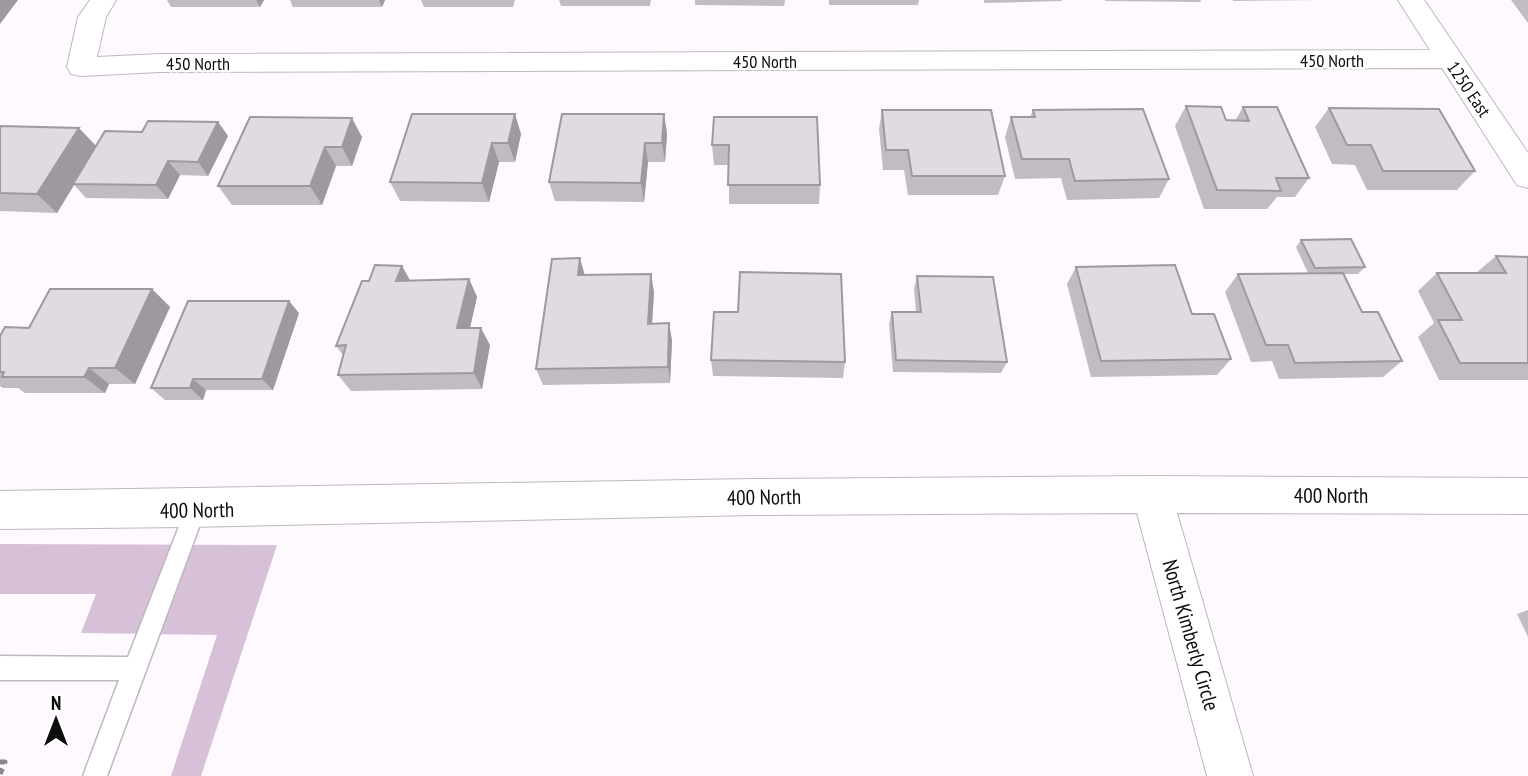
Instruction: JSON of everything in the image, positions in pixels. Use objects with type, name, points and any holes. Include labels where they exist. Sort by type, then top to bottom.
[{"type":"street","name":"450 North","points":[[103,0],[93,17],[81,67],[160,63],[1449,59]]},
{"type":"street","name":"1250 East","points":[[1411,0],[1528,177]]},
{"type":"street","name":"400 North","points":[[0,510],[195,510],[750,497],[1152,494],[1528,496]]},
{"type":"street","name":"North Kimberly Circle","points":[[1152,494],[1230,776]]},
{"type":"lane","points":[[95,776],[195,510]]},
{"type":"lane","points":[[0,668],[136,669]]},
{"type":"path","points":[[0,762],[5,762],[0,774]]},
{"type":"shaded area","points":[[0,544],[277,545],[201,776],[171,776],[217,635],[81,633],[96,594],[0,594]]},
{"type":"building","points":[[1186,106],[1221,107],[1226,120],[1249,121],[1243,107],[1277,107],[1309,178],[1276,178],[1281,191],[1217,190]]},
{"type":"building","points":[[1329,108],[1439,109],[1475,171],[1383,171],[1371,145],[1347,145]]},
{"type":"building","points":[[1143,109],[1169,179],[1075,181],[1069,159],[1022,159],[1011,117],[1035,117],[1033,110]]},
{"type":"building","points":[[882,110],[991,110],[1005,176],[912,176],[908,150],[886,150]]},
{"type":"building","points":[[412,114],[515,114],[508,143],[492,143],[482,183],[390,182]]},
{"type":"building","points":[[562,114],[664,114],[662,143],[645,143],[641,183],[549,182]]},
{"type":"building","points":[[250,117],[352,118],[342,147],[325,147],[310,186],[218,186]]},
{"type":"building","points":[[714,117],[817,117],[820,185],[728,185],[729,145],[712,145]]},
{"type":"building","points":[[148,121],[218,122],[198,162],[168,161],[156,185],[73,184],[105,131],[142,132]]},
{"type":"building","points":[[0,126],[79,128],[37,194],[0,193]]},
{"type":"building","points":[[1351,239],[1365,267],[1315,268],[1301,240]]},
{"type":"building","points":[[1496,256],[1528,257],[1528,363],[1460,363],[1438,320],[1462,320],[1437,273],[1506,273]]},
{"type":"building","points":[[580,258],[578,275],[651,274],[648,324],[669,323],[668,367],[536,369],[552,259]]},
{"type":"building","points":[[375,265],[402,266],[396,281],[469,279],[457,328],[481,328],[474,373],[338,375],[346,345],[336,346],[362,281],[369,281]]},
{"type":"building","points":[[1175,265],[1192,314],[1214,314],[1231,359],[1101,361],[1076,267]]},
{"type":"building","points":[[740,272],[841,274],[845,362],[711,360],[714,312],[738,312]]},
{"type":"building","points":[[1343,273],[1362,312],[1378,312],[1402,361],[1295,363],[1288,345],[1266,345],[1238,274]]},
{"type":"building","points":[[917,276],[993,277],[1007,362],[896,360],[892,312],[921,312]]},
{"type":"building","points":[[50,289],[152,289],[115,368],[89,368],[84,377],[2,377],[4,372],[0,372],[0,336],[5,327],[29,328]]},
{"type":"building","points":[[188,301],[289,301],[262,379],[193,379],[190,388],[151,388]]}]
